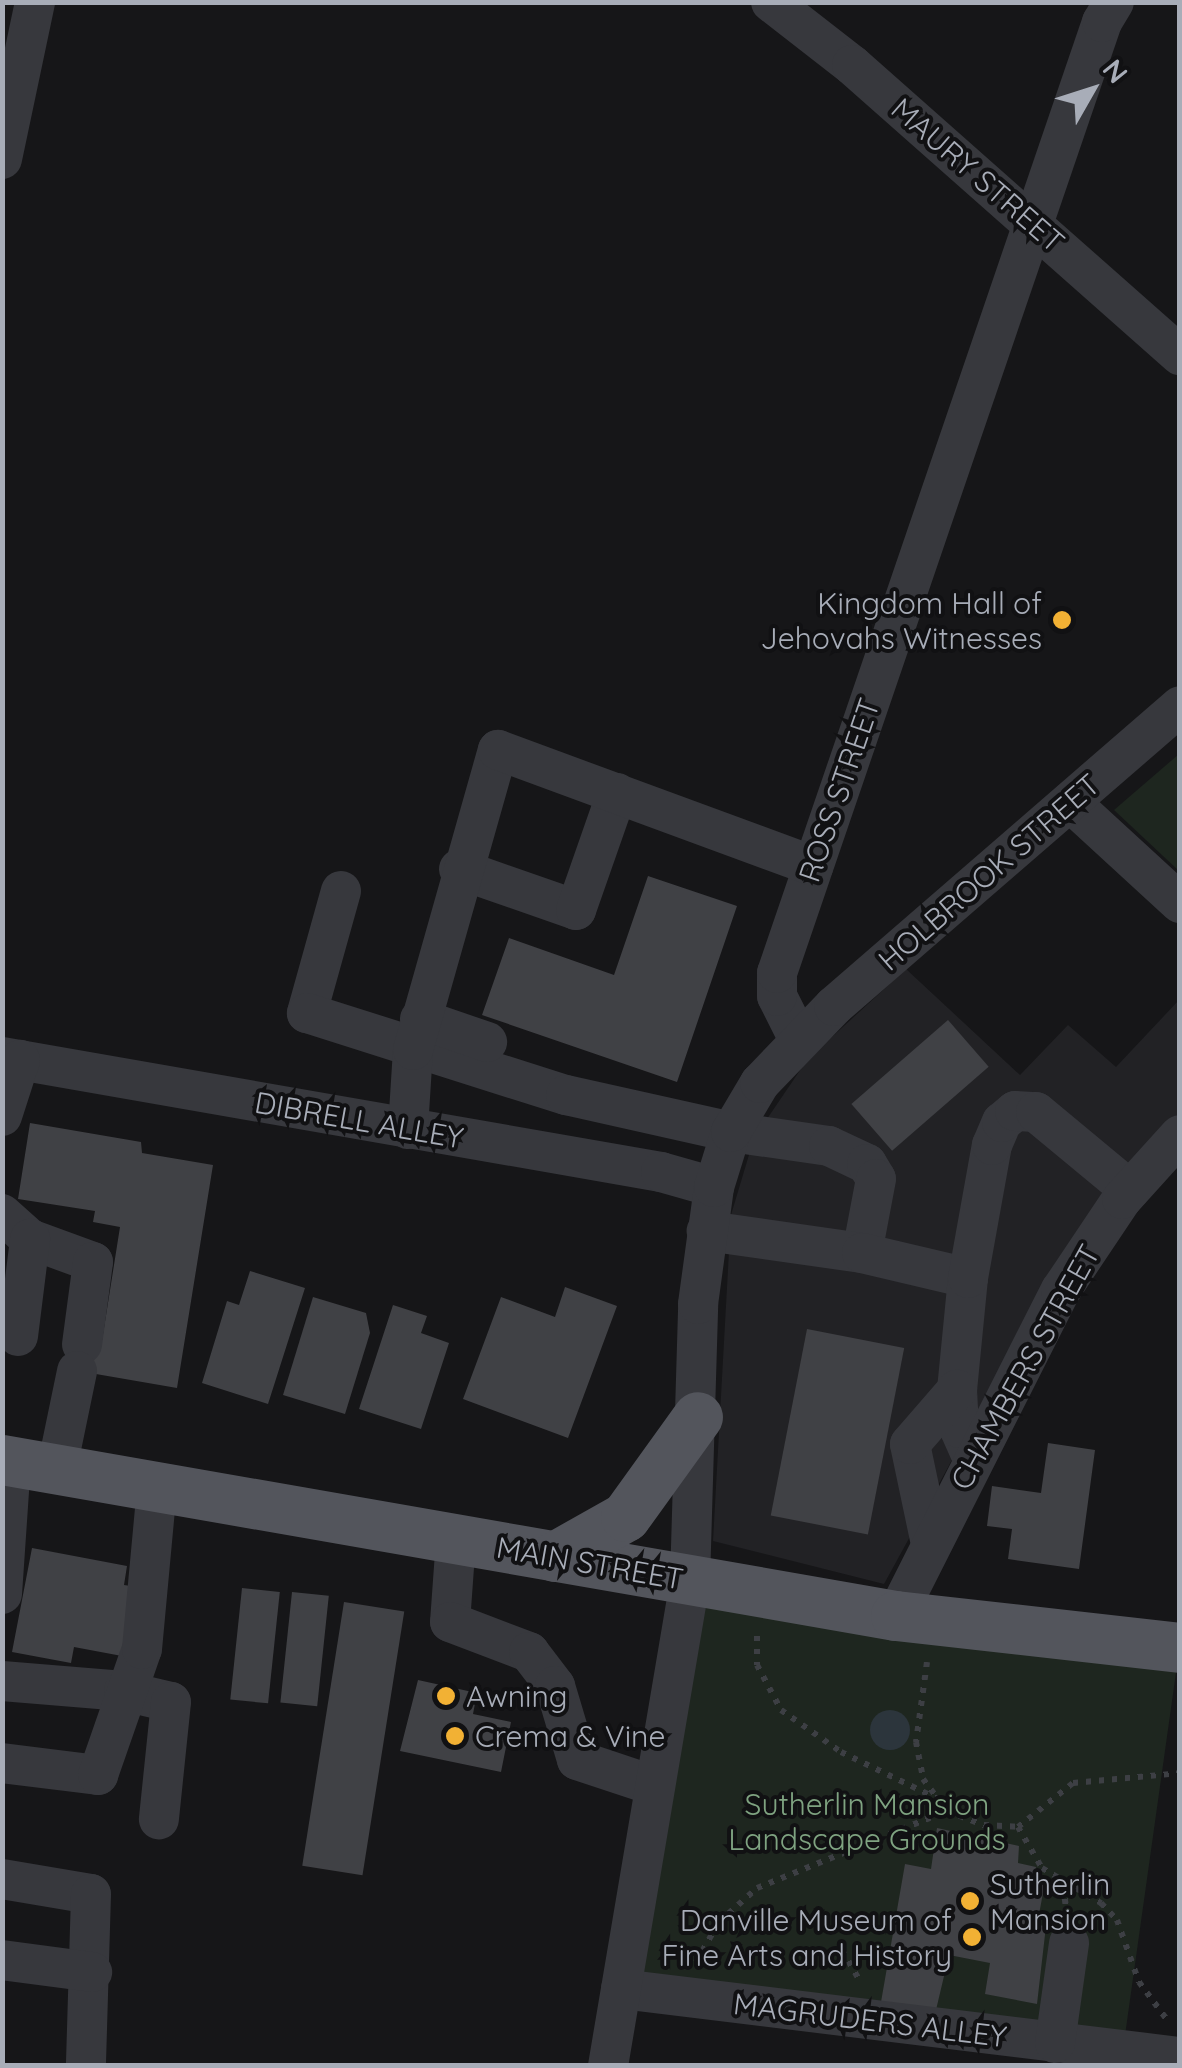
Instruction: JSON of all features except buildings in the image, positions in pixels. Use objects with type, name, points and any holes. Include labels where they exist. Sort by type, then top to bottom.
[{"type":"main road","points":[[555,1556],[626,1517],[698,1417]]},
{"type":"main road","name":"MAIN STREET","points":[[24,1463],[896,1616],[1180,1648]]},
{"type":"street","points":[[2,159],[35,2]]},
{"type":"street","name":"MAURY STREET","points":[[771,2],[1033,221],[1177,348]]},
{"type":"street","name":"ROSS STREET","points":[[799,1040],[777,996],[776,973],[1102,22],[1114,2]]},
{"type":"street","name":"HOLBROOK STREET","points":[[799,1040],[1180,706]]},
{"type":"street","points":[[408,1129],[416,1035],[459,869],[498,750],[813,866]]},
{"type":"street","points":[[459,869],[576,910],[617,793]]},
{"type":"street","points":[[1070,802],[1180,903]]},
{"type":"street","points":[[341,891],[307,1013],[416,1035],[498,1046],[544,1061],[566,1095]]},
{"type":"street","points":[[416,1035],[566,1095],[731,1132],[829,1146],[866,1164],[876,1179],[862,1253]]},
{"type":"street","points":[[608,2066],[690,1582],[698,1417],[698,1304],[714,1188],[731,1132],[760,1083],[799,1040]]},
{"type":"street","points":[[2,1116],[11,1059]]},
{"type":"street","name":"DIBRELL ALLEY","points":[[11,1059],[714,1188]]},
{"type":"street","points":[[973,1459],[958,1428],[956,1390],[968,1278],[990,1156],[1002,1122],[1015,1111],[1036,1112],[1130,1190]]},
{"type":"street","name":"CHAMBERS STREET","points":[[896,1616],[1060,1290],[1130,1190],[1180,1135]]},
{"type":"street","points":[[2,1594],[24,1463],[79,1357],[93,1262],[16,1227],[18,1336]]},
{"type":"street","points":[[708,1231],[862,1253],[968,1278]]},
{"type":"street","points":[[931,1544],[910,1444],[956,1390]]},
{"type":"street","points":[[2,1763],[98,1775],[124,1690],[142,1649],[158,1486]]},
{"type":"street","points":[[456,1539],[450,1622],[530,1652],[555,1686],[576,1760],[655,1786]]},
{"type":"street","points":[[2,1682],[124,1690],[171,1702],[159,1819]]},
{"type":"street","points":[[2,1879],[91,1894],[92,1972],[86,2066]]},
{"type":"street","points":[[1055,2043],[1069,1943]]},
{"type":"street","points":[[2,1960],[92,1972]]},
{"type":"street","name":"MAGRUDERS ALLEY","points":[[620,1989],[1055,2043],[1175,2042]]},
{"type":"path","points":[[757,1636],[757,1665],[782,1710],[841,1752],[936,1798]]},
{"type":"path","points":[[928,1662],[916,1742],[923,1779],[947,1811],[984,1825],[1018,1826],[1072,1783],[1180,1773]]},
{"type":"path","points":[[686,1997],[705,1941],[757,1888],[947,1811]]},
{"type":"path","points":[[1018,1826],[1042,1868],[1116,1920],[1139,1982],[1175,2042]]},
{"type":"shaded area","points":[[906,969],[1020,1075],[1068,1025],[1116,1067],[1179,1000],[1179,1118],[1009,1356],[884,1584],[713,1541],[731,1215],[754,1138],[807,1060]]},
{"type":"shaded area","points":[[890,1710],[904,1716],[910,1730],[904,1744],[890,1750],[876,1744],[870,1730],[876,1716]]},
{"type":"green space","points":[[1179,754],[1179,871],[1114,810]]},
{"type":"green space","name":"Sutherlin Mansion Landscape Grounds","points":[[690,1581],[1179,1650],[1122,2060],[632,1991]]},
{"type":"place","name":"Kingdom Hall of Jehovahs Witnesses","points":[[1062,620]]},
{"type":"place","name":"Awning","points":[[446,1696]]},
{"type":"place","name":"Crema & Vine","points":[[455,1736]]},
{"type":"place","name":"Sutherlin Mansion","points":[[970,1901]]},
{"type":"place","name":"Danville Museum of Fine Arts and History","points":[[972,1937]]}]
